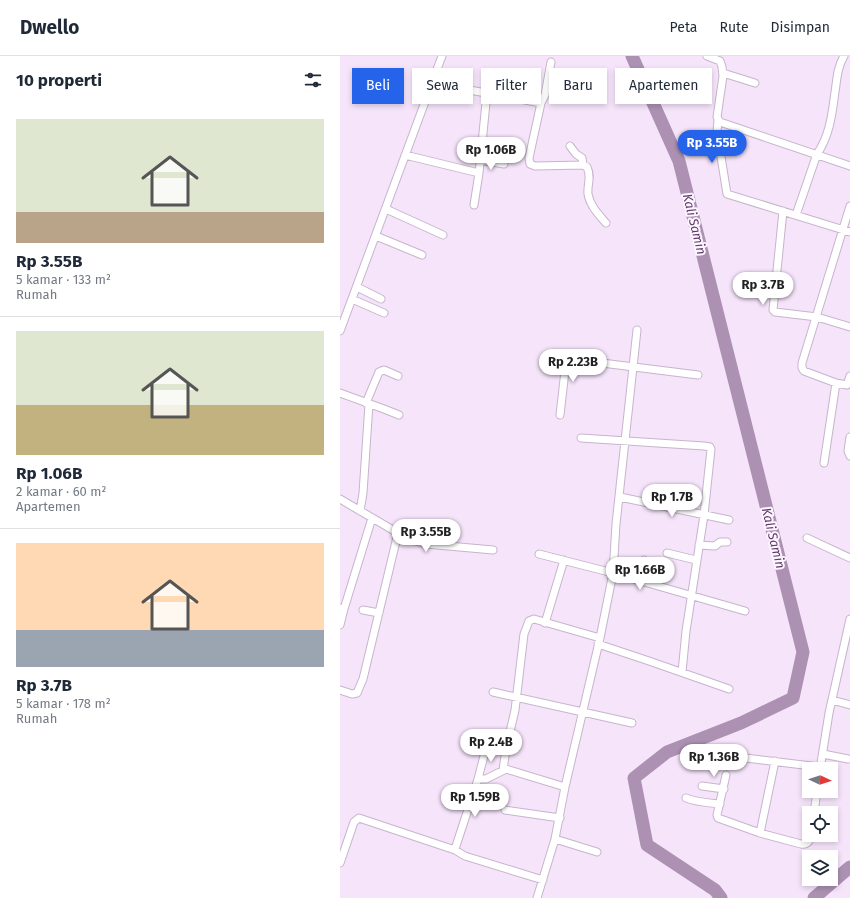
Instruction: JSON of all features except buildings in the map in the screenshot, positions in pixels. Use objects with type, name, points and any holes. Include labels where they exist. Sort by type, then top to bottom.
[{"type":"street","points":[[437,68],[442,56]]},
{"type":"street","points":[[707,56],[720,61],[723,74],[717,132],[727,194],[846,230]]},
{"type":"street","points":[[796,215],[817,154],[822,147],[830,126],[837,73],[844,56]]},
{"type":"street","points":[[541,103],[545,95],[551,62]]},
{"type":"street","points":[[723,74],[755,83]]},
{"type":"street","points":[[340,331],[423,104]]},
{"type":"street","points":[[474,205],[486,104]]},
{"type":"street","points":[[541,104],[529,158],[530,164],[535,166],[583,165],[587,167],[590,175],[588,195],[593,208],[606,223]]},
{"type":"street","points":[[718,119],[724,124],[850,166]]},
{"type":"street","points":[[570,146],[576,154],[582,158],[583,165]]},
{"type":"street","points":[[405,155],[479,172]]},
{"type":"street","points":[[480,160],[504,164]]},
{"type":"street","points":[[850,206],[846,230],[802,363],[802,368],[804,371],[836,383],[848,386],[850,376]]},
{"type":"street","points":[[386,209],[443,235]]},
{"type":"street","points":[[783,211],[773,310],[775,312],[817,317],[850,327]]},
{"type":"street","points":[[376,236],[422,255]]},
{"type":"street","points":[[357,287],[381,299]]},
{"type":"street","points":[[352,299],[384,313]]},
{"type":"street","points":[[537,898],[560,818],[565,787],[599,641],[613,573],[632,366],[637,330]]},
{"type":"street","points":[[560,415],[565,369],[570,359],[698,375]]},
{"type":"street","points":[[360,511],[363,493],[368,404],[380,372],[384,370],[398,376]]},
{"type":"street","points":[[824,463],[836,383]]},
{"type":"street","points":[[340,393],[399,416]]},
{"type":"street","points":[[850,437],[848,450],[850,456]]},
{"type":"street","points":[[581,438],[710,447],[712,452],[704,515],[690,595],[682,672]]},
{"type":"street","points":[[620,497],[729,520]]},
{"type":"street","points":[[340,499],[412,540],[426,544],[493,550]]},
{"type":"street","points":[[340,625],[342,609],[372,518]]},
{"type":"street","points":[[340,690],[352,694],[357,693],[359,690],[380,613],[398,533]]},
{"type":"street","points":[[807,538],[850,558]]},
{"type":"street","points":[[699,545],[715,546],[720,542],[727,542]]},
{"type":"street","points":[[667,553],[696,560]]},
{"type":"street","points":[[539,554],[613,573],[745,611]]},
{"type":"street","points":[[545,623],[564,560]]},
{"type":"street","points":[[639,581],[644,560]]},
{"type":"street","points":[[363,610],[380,613]]},
{"type":"street","points":[[503,770],[517,696],[525,630],[529,621],[532,619],[599,641],[729,690]]},
{"type":"street","points":[[821,762],[827,720],[850,619]]},
{"type":"street","points":[[493,692],[517,696],[632,723]]},
{"type":"street","points":[[832,700],[850,705]]},
{"type":"street","points":[[455,850],[478,779],[486,748],[506,749]]},
{"type":"street","points":[[823,754],[848,759]]},
{"type":"street","points":[[738,757],[802,765]]},
{"type":"street","points":[[760,833],[774,761]]},
{"type":"street","points":[[478,779],[486,779],[503,770],[510,770],[565,787]]},
{"type":"street","points":[[726,775],[717,815],[718,818],[760,833],[804,844],[809,842]]},
{"type":"street","points":[[702,786],[724,789]]},
{"type":"street","points":[[686,798],[692,801],[720,804]]},
{"type":"street","points":[[505,810],[560,818]]},
{"type":"street","points":[[340,863],[354,822],[359,818],[455,850],[465,856],[543,880]]},
{"type":"street","points":[[555,839],[597,852]]},
{"type":"waterway","name":"Kali Samin","points":[[632,56],[679,161],[803,652],[793,698],[741,723],[667,752],[634,778],[647,845],[715,890],[721,898]]},
{"type":"waterway","points":[[814,898],[850,867]]}]
